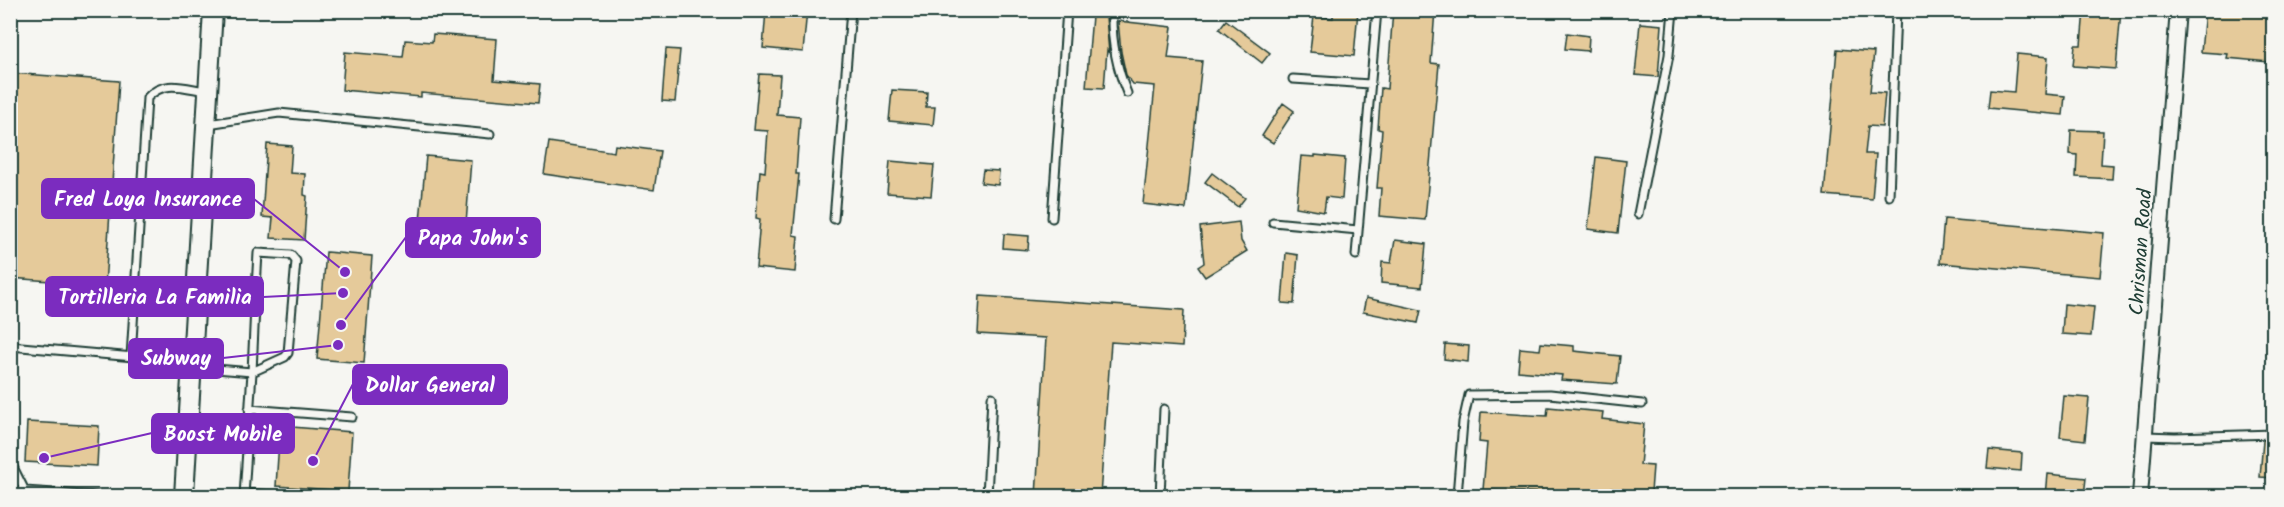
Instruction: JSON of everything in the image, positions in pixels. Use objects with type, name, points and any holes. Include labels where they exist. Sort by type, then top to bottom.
[{"type":"main road","points":[[184,496],[210,92],[213,10]]},
{"type":"street","name":"Chrisman Road","points":[[2140,496],[2178,10]]},
{"type":"lane","points":[[834,219],[851,10]]},
{"type":"lane","points":[[1052,218],[1067,10]]},
{"type":"lane","points":[[1112,10],[1111,37],[1118,70],[1127,93]]},
{"type":"lane","points":[[1356,255],[1377,10]]},
{"type":"lane","points":[[1638,214],[1669,55],[1673,10]]},
{"type":"lane","points":[[1889,196],[1896,10]]},
{"type":"lane","points":[[1293,79],[1370,84]]},
{"type":"lane","points":[[131,357],[147,98],[154,90],[163,86],[210,92]]},
{"type":"lane","points":[[208,124],[279,113],[490,134]]},
{"type":"lane","points":[[1273,222],[1358,230]]},
{"type":"lane","points":[[10,346],[131,357],[252,372],[285,357],[288,353],[296,261],[291,255],[258,253],[252,372],[244,495],[292,496]]},
{"type":"lane","points":[[196,302],[255,306]]},
{"type":"lane","points":[[1457,496],[1469,395],[1550,394],[1642,404]]},
{"type":"lane","points":[[987,496],[992,397]]},
{"type":"lane","points":[[249,409],[352,417]]},
{"type":"lane","points":[[1160,496],[1164,409]]},
{"type":"lane","points":[[2145,436],[2175,438],[2274,434]]},
{"type":"lane","points":[[10,466],[13,466],[25,494]]},
{"type":"lane","points":[[10,491],[25,494],[98,496]]},
{"type":"building","points":[[766,10],[807,10],[803,52],[763,48]]},
{"type":"building","points":[[1333,10],[1358,10],[1354,56],[1310,52],[1314,16],[1333,18]]},
{"type":"building","points":[[1393,10],[1435,10],[1431,63],[1439,64],[1425,220],[1379,216],[1381,188],[1377,188],[1382,130],[1378,129],[1381,88],[1387,89]]},
{"type":"building","points":[[2084,10],[2121,10],[2116,69],[2073,66],[2075,45],[2081,45]]},
{"type":"building","points":[[2205,10],[2273,10],[2269,62],[2227,58],[2228,54],[2201,52]]},
{"type":"building","points":[[1092,16],[1106,17],[1109,53],[1107,50],[1104,88],[1086,87]]},
{"type":"building","points":[[1226,20],[1270,53],[1262,63],[1219,29]]},
{"type":"building","points":[[1118,21],[1172,27],[1168,58],[1202,61],[1186,209],[1143,204],[1155,86],[1133,84],[1126,75]]},
{"type":"building","points":[[1640,23],[1662,25],[1658,77],[1635,75]]},
{"type":"building","points":[[1567,33],[1589,36],[1588,51],[1565,49]]},
{"type":"building","points":[[433,34],[497,39],[494,80],[540,84],[538,103],[421,93],[421,97],[342,90],[345,52],[403,57],[405,40],[432,42]]},
{"type":"building","points":[[666,49],[680,50],[675,102],[662,101]]},
{"type":"building","points":[[1837,49],[1874,52],[1870,92],[1885,93],[1882,127],[1868,126],[1865,154],[1876,154],[1872,199],[1824,195]]},
{"type":"building","points":[[2017,54],[2048,57],[2045,94],[2065,96],[2063,115],[1988,108],[1990,90],[2014,92]]},
{"type":"building","points":[[10,73],[119,81],[105,285],[10,278]]},
{"type":"building","points":[[759,74],[780,75],[777,115],[800,117],[796,174],[799,174],[793,235],[798,236],[795,272],[756,268],[760,219],[756,218],[760,171],[765,172],[768,131],[754,130]]},
{"type":"building","points":[[892,90],[927,92],[926,107],[935,107],[933,125],[889,121]]},
{"type":"building","points":[[1283,103],[1294,111],[1273,143],[1262,136]]},
{"type":"building","points":[[2071,130],[2103,131],[2101,164],[2113,165],[2112,179],[2076,177],[2077,155],[2070,154]]},
{"type":"building","points":[[549,142],[614,152],[615,145],[660,151],[654,190],[544,174]]},
{"type":"building","points":[[267,144],[292,146],[290,173],[305,174],[304,195],[307,196],[304,240],[271,238],[273,218],[262,217]]},
{"type":"building","points":[[1315,155],[1345,158],[1342,199],[1326,197],[1324,212],[1296,207],[1301,156],[1315,157]]},
{"type":"building","points":[[426,156],[471,160],[465,236],[419,232]]},
{"type":"building","points":[[1596,157],[1626,161],[1618,233],[1588,229]]},
{"type":"building","points":[[890,161],[934,165],[931,196],[887,193]]},
{"type":"building","points":[[983,170],[999,171],[998,185],[981,183]]},
{"type":"building","points":[[1212,173],[1245,198],[1238,207],[1205,182]]},
{"type":"building","points":[[1944,219],[2104,233],[2100,277],[1940,263]]},
{"type":"building","points":[[1239,222],[1241,241],[1247,251],[1205,277],[1198,267],[1204,263],[1200,227]]},
{"type":"building","points":[[1004,234],[1029,236],[1028,250],[1003,248]]},
{"type":"building","points":[[1395,240],[1426,244],[1422,287],[1381,283],[1382,262],[1391,263]]},
{"type":"building","points":[[326,252],[372,256],[364,363],[317,359]]},
{"type":"building","points":[[1286,253],[1298,255],[1294,304],[1282,303]]},
{"type":"building","points":[[980,296],[1184,310],[1182,347],[1111,342],[1100,496],[1036,496],[1046,338],[978,334]]},
{"type":"building","points":[[1366,298],[1421,310],[1418,323],[1363,312]]},
{"type":"building","points":[[2064,304],[2094,307],[2091,336],[2062,334]]},
{"type":"building","points":[[1541,343],[1574,346],[1574,351],[1620,356],[1617,384],[1561,380],[1562,375],[1518,371],[1520,348],[1540,350]]},
{"type":"building","points":[[1445,344],[1469,346],[1468,362],[1444,359]]},
{"type":"building","points":[[2064,396],[2089,398],[2085,440],[2060,437]]},
{"type":"building","points":[[1548,407],[1603,412],[1602,419],[1644,424],[1640,465],[1653,466],[1651,492],[1606,488],[1605,496],[1551,496],[1551,493],[1483,490],[1487,443],[1479,442],[1481,412],[1547,416]]},
{"type":"building","points":[[27,422],[99,426],[97,466],[25,462]]},
{"type":"building","points":[[280,426],[352,432],[348,491],[276,486]]},
{"type":"building","points":[[2263,440],[2274,440],[2274,478],[2260,477]]},
{"type":"building","points":[[1989,450],[2022,453],[2021,471],[1987,468]]},
{"type":"building","points":[[2048,474],[2086,478],[2084,496],[2046,496]]},
{"type":"place","name":"Fred Loya Insurance","points":[[345,272]]},
{"type":"place","name":"Tortilleria La Familia","points":[[343,293]]},
{"type":"place","name":"Papa John's","points":[[341,325]]},
{"type":"place","name":"Subway","points":[[338,345]]},
{"type":"place","name":"Boost Mobile","points":[[44,458]]},
{"type":"place","name":"Dollar General","points":[[313,461]]}]
